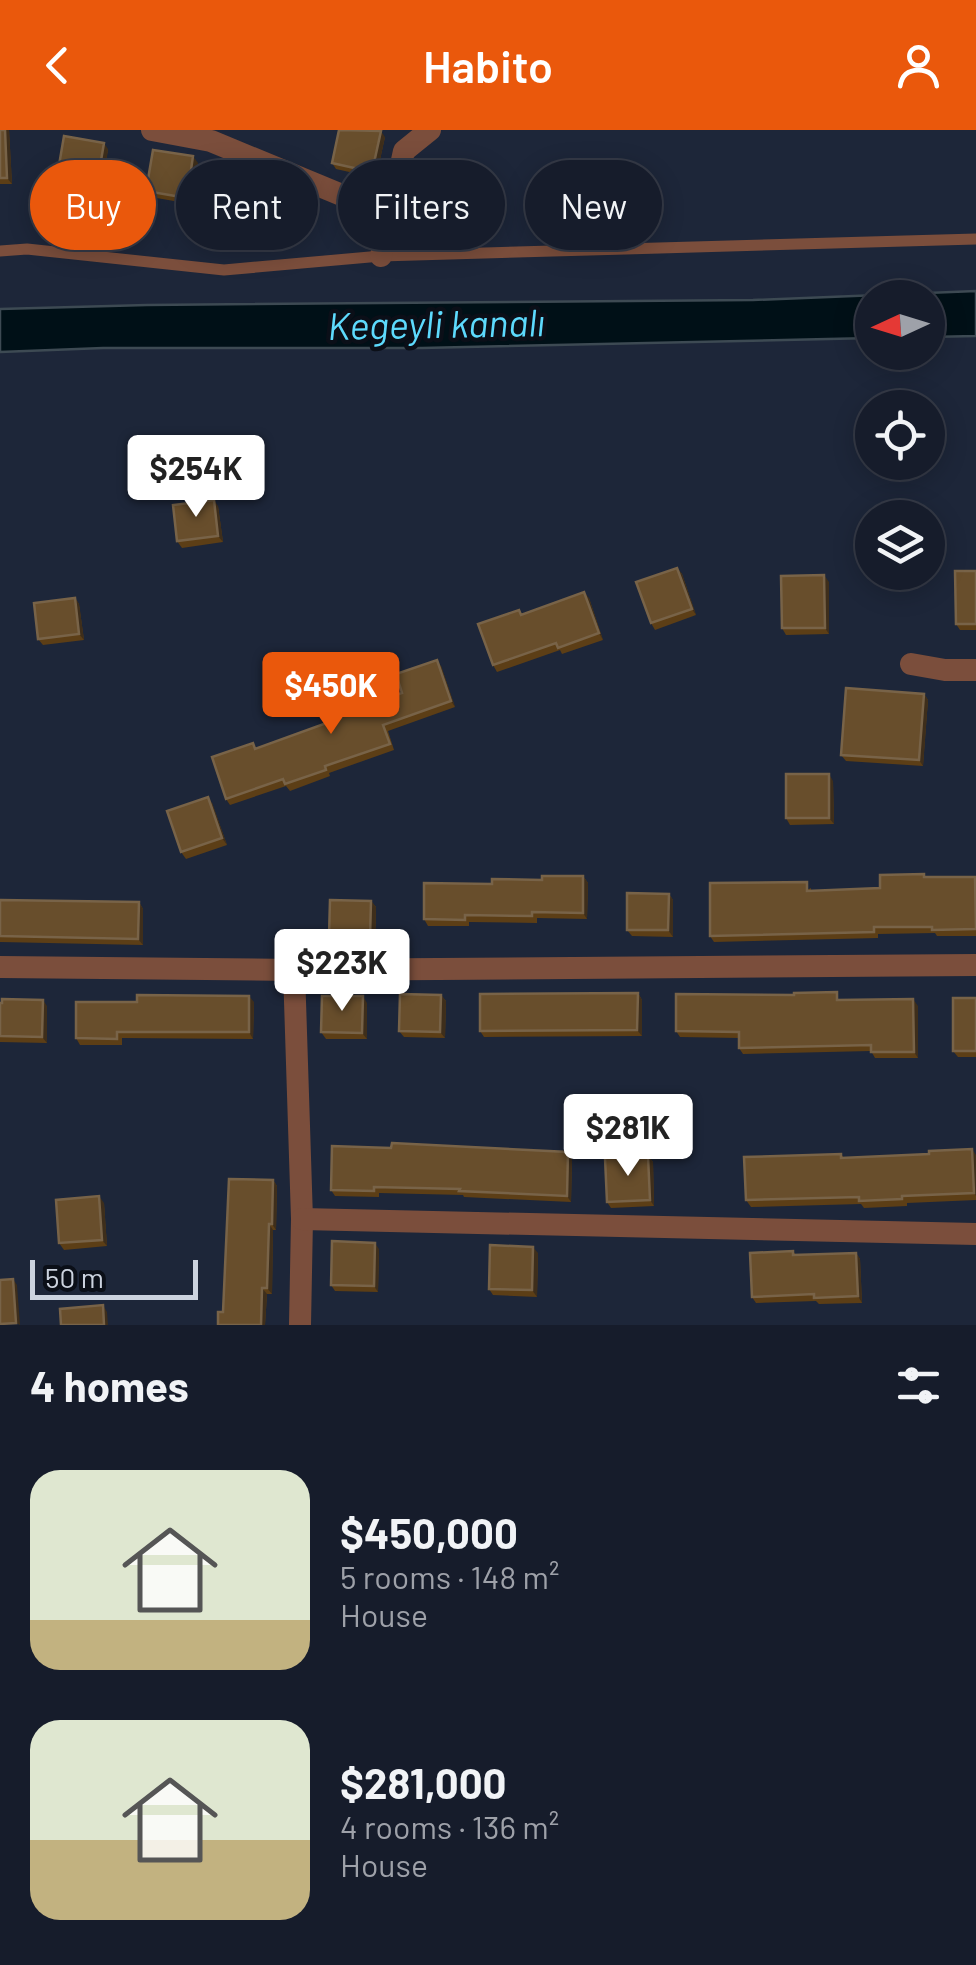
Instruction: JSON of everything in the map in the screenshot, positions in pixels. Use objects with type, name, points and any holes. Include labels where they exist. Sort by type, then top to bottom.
[{"type":"street","points":[[152,130],[211,141],[338,194]]},
{"type":"street","points":[[402,160],[404,151],[430,130]]},
{"type":"street","points":[[380,256],[381,250]]},
{"type":"street","points":[[912,664],[976,670]]},
{"type":"street","points":[[0,967],[294,970],[976,965]]},
{"type":"street","points":[[294,970],[302,1220],[300,1325]]},
{"type":"street","points":[[302,1220],[976,1234]]},
{"type":"lane","points":[[0,250],[27,248],[224,270],[380,256],[976,239]]},
{"type":"water","points":[[976,291],[976,336],[945,337],[945,292]]},
{"type":"water","name":"Kegeyli kanalı","points":[[855,296],[855,338],[0,352],[0,309]]},
{"type":"building","points":[[0,130],[5,130],[7,178],[0,178]]},
{"type":"building","points":[[339,130],[381,131],[375,160],[332,163]]},
{"type":"building","points":[[64,136],[104,143],[101,160],[60,160]]},
{"type":"building","points":[[153,150],[193,156],[192,160],[176,160],[176,196],[156,193],[156,160],[151,160]]},
{"type":"building","points":[[214,500],[218,536],[177,541],[173,505]]},
{"type":"building","points":[[677,568],[692,609],[651,623],[636,582]]},
{"type":"building","points":[[955,571],[976,571],[976,624],[956,624]]},
{"type":"building","points":[[824,575],[825,628],[782,628],[781,576]]},
{"type":"building","points":[[584,592],[599,633],[493,665],[478,624],[519,610],[521,615]]},
{"type":"building","points":[[75,598],[79,634],[38,639],[34,603]]},
{"type":"building","points":[[437,660],[451,701],[383,725],[390,744],[285,784],[283,779],[226,799],[212,757],[253,743],[255,749],[402,693],[396,674]]},
{"type":"building","points":[[846,688],[924,694],[919,760],[841,755]]},
{"type":"building","points":[[786,774],[829,774],[829,818],[786,818]]},
{"type":"building","points":[[208,797],[222,838],[181,852],[167,811]]},
{"type":"building","points":[[880,875],[975,877],[976,929],[874,927],[874,932],[710,936],[710,883],[807,882],[807,891],[880,888]]},
{"type":"building","points":[[542,876],[583,876],[583,913],[424,919],[424,883],[492,884],[492,879],[542,880]]},
{"type":"building","points":[[627,893],[669,894],[668,930],[627,930]]},
{"type":"building","points":[[0,900],[139,902],[138,939],[0,936]]},
{"type":"building","points":[[330,900],[371,901],[370,938],[329,937]]},
{"type":"building","points":[[837,992],[837,1000],[913,999],[914,1052],[871,1052],[871,1045],[739,1048],[739,1032],[676,1031],[676,994]]},
{"type":"building","points":[[638,993],[637,1030],[480,1031],[480,994]]},
{"type":"building","points":[[400,994],[441,995],[440,1032],[399,1031]]},
{"type":"building","points":[[137,995],[249,996],[249,1032],[117,1032],[117,1039],[76,1038],[76,1002],[137,1002]]},
{"type":"building","points":[[322,996],[363,996],[362,1033],[321,1032]]},
{"type":"building","points":[[953,998],[976,998],[976,1051],[953,1051]]},
{"type":"building","points":[[2,999],[43,1000],[42,1037],[0,1036]]},
{"type":"building","points":[[392,1143],[568,1152],[567,1196],[460,1189],[331,1190],[332,1146],[391,1148]]},
{"type":"building","points":[[972,1149],[974,1193],[859,1201],[859,1197],[746,1200],[744,1157],[841,1154],[841,1158]]},
{"type":"building","points":[[648,1156],[650,1200],[607,1202],[605,1158]]},
{"type":"building","points":[[229,1179],[273,1180],[261,1325],[218,1325],[218,1312],[223,1312]]},
{"type":"building","points":[[99,1196],[102,1240],[59,1243],[56,1200]]},
{"type":"building","points":[[332,1241],[375,1243],[374,1286],[331,1285]]},
{"type":"building","points":[[490,1245],[533,1247],[532,1290],[489,1289]]},
{"type":"building","points":[[793,1251],[793,1255],[856,1253],[858,1296],[752,1297],[750,1253]]},
{"type":"building","points":[[13,1279],[16,1323],[0,1324],[0,1280]]},
{"type":"building","points":[[103,1305],[104,1325],[61,1325],[60,1309]]}]
